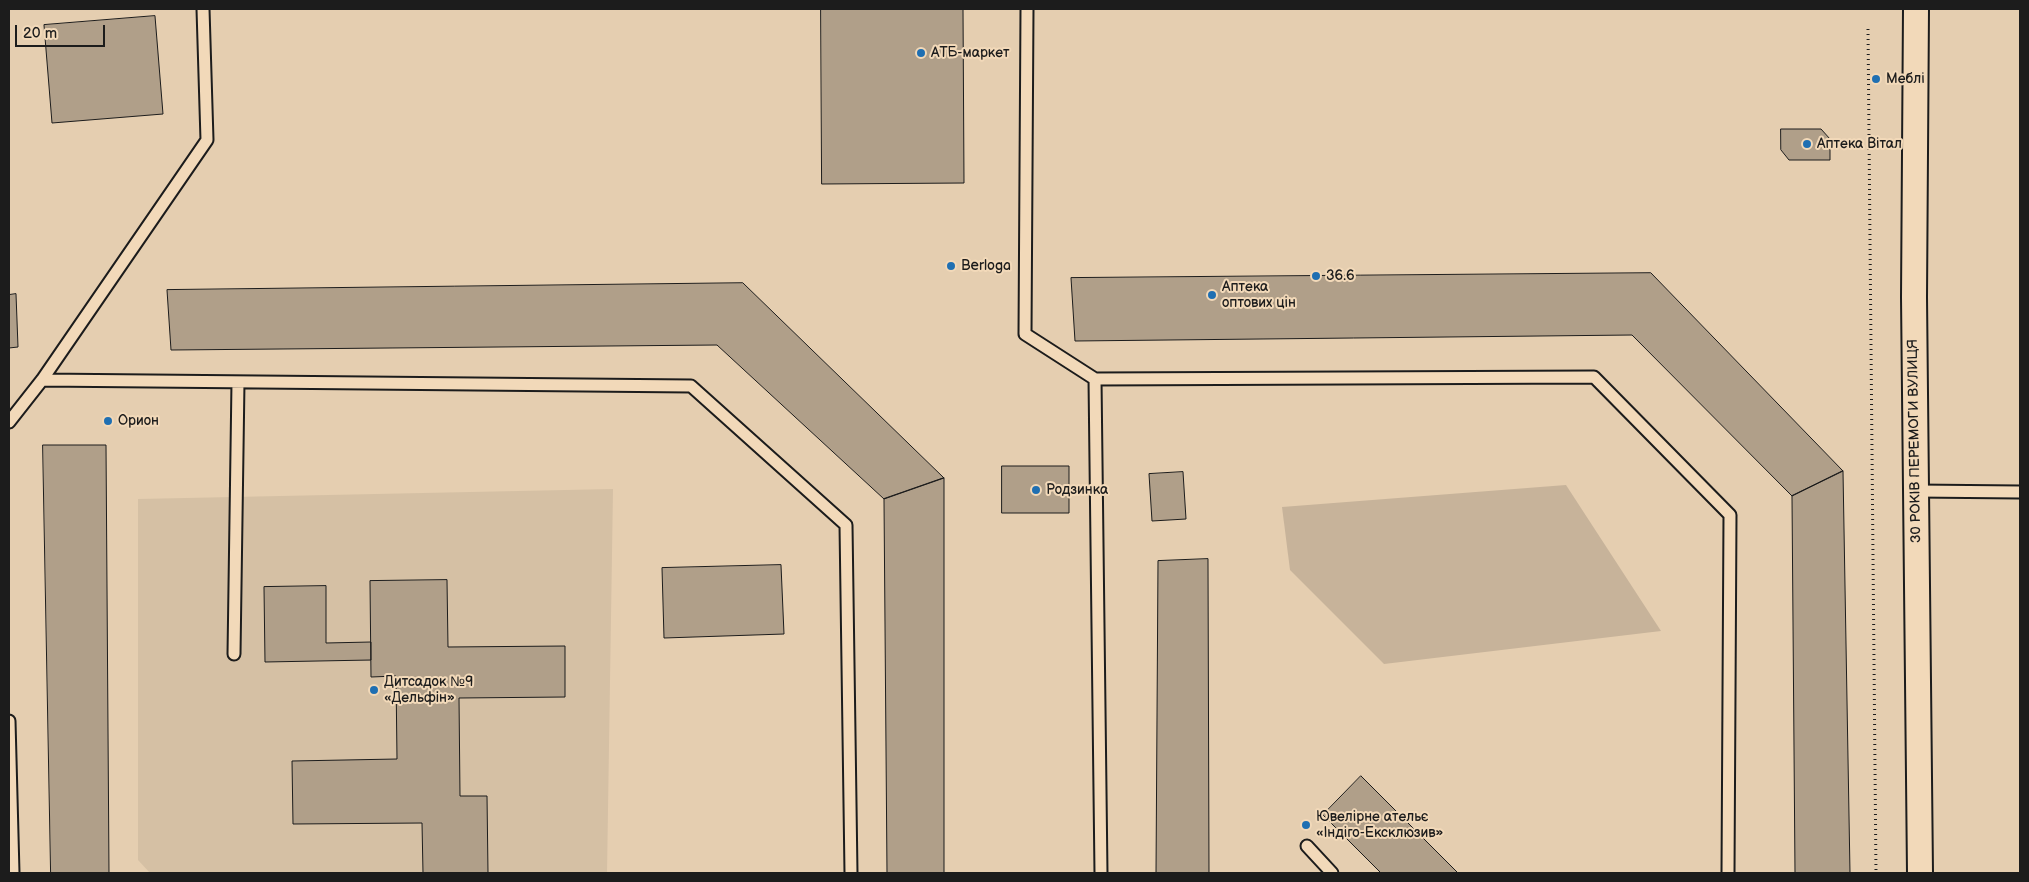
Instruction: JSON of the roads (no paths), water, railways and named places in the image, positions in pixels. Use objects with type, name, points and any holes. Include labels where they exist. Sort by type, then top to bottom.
[{"type":"street","name":"30 РОКІВ ПЕРЕМОГИ ВУЛИЦЯ","points":[[1916,9],[1914,287],[1920,873]]},
{"type":"lane","points":[[9,422],[42,380],[207,140],[203,9]]},
{"type":"lane","points":[[1026,9],[1025,334],[1095,378],[1594,377],[1730,515],[1728,873]]},
{"type":"lane","points":[[1095,378],[1101,873]]},
{"type":"lane","points":[[42,380],[691,386],[846,525],[851,873]]},
{"type":"lane","points":[[234,654],[238,382]]},
{"type":"lane","points":[[1916,491],[2020,492]]},
{"type":"lane","points":[[9,721],[13,873]]},
{"type":"lane","points":[[1306,846],[1332,873]]},
{"type":"place","name":"АТБ-маркет","points":[[921,53]]},
{"type":"place","name":"Меблі","points":[[1876,79]]},
{"type":"place","name":"Аптека Вітал","points":[[1807,144]]},
{"type":"place","name":"Berloga","points":[[951,266]]},
{"type":"place","name":"36.6","points":[[1316,276]]},
{"type":"place","name":"Аптека оптових цін","points":[[1212,295]]},
{"type":"place","name":"Орион","points":[[108,421]]},
{"type":"place","name":"Родзинка","points":[[1036,490]]},
{"type":"place","name":"Дитсадок №9 «Дельфiн»","points":[[374,690]]},
{"type":"place","name":"Ювелірне ательє «Індіго-Ексклюзив»","points":[[1306,825]]}]
